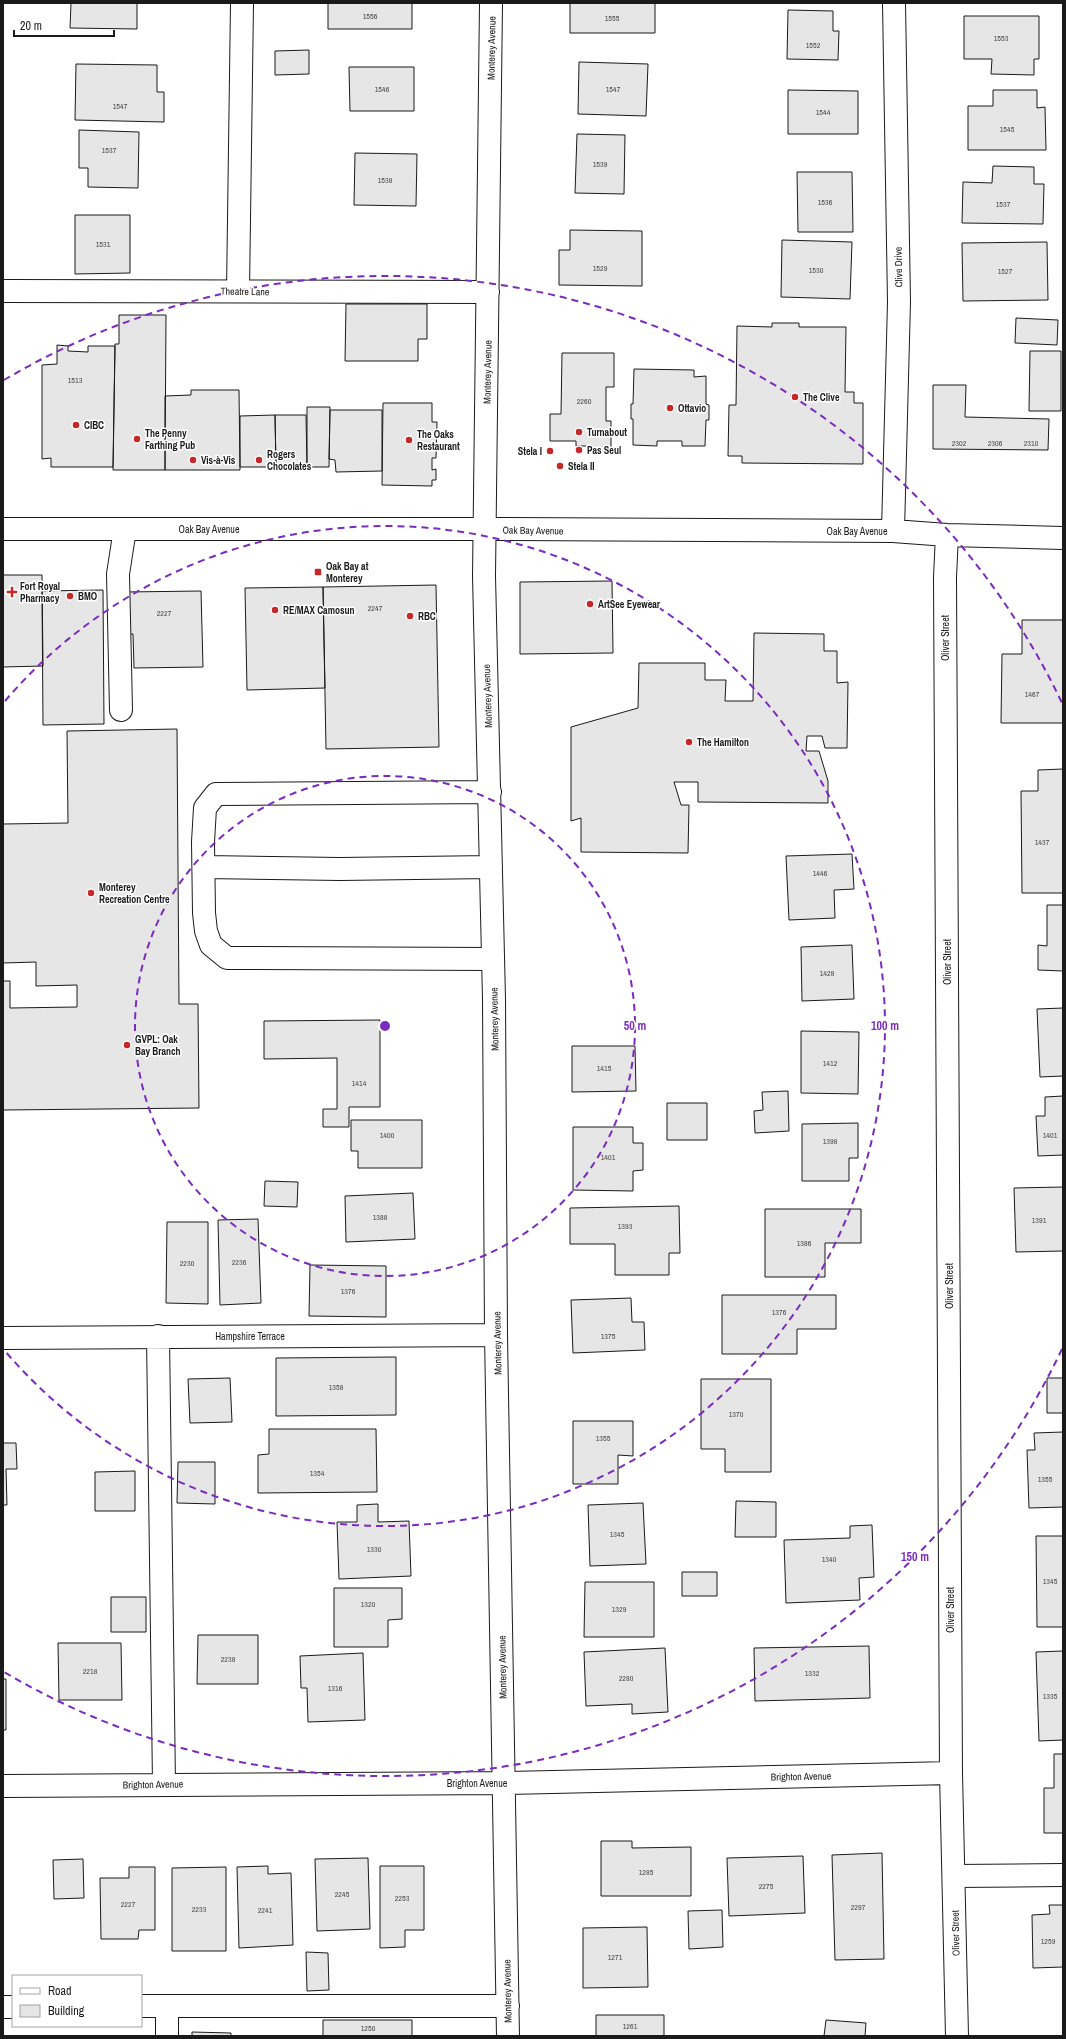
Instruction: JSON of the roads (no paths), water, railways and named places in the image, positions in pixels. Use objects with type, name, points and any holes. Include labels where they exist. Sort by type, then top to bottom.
[{"type":"street","points":[[238,290],[242,3]]},
{"type":"street","name":"Monterey Avenue","points":[[491,3],[484,576],[493,959],[496,1335],[508,2036]]},
{"type":"street","name":"Clive Drive","points":[[892,531],[898,302],[894,3]]},
{"type":"street","name":"Theatre Lane","points":[[3,291],[238,290],[488,292]]},
{"type":"street","name":"Oak Bay Avenue","points":[[3,529],[892,531],[947,535],[1063,538]]},
{"type":"street","points":[[121,710],[118,574],[124,529]]},
{"type":"street","name":"Oliver Street","points":[[947,535],[945,577],[951,1773],[957,2036]]},
{"type":"street","points":[[490,792],[216,794],[205,808],[202,842],[206,931],[211,946],[227,958],[493,959]]},
{"type":"street","points":[[204,867],[340,869],[491,867]]},
{"type":"street","name":"Hampshire Terrace","points":[[3,1338],[496,1335]]},
{"type":"street","points":[[158,1336],[164,1784]]},
{"type":"street","name":"Brighton Avenue","points":[[3,1786],[504,1783],[951,1773]]},
{"type":"street","points":[[954,1876],[1063,1875]]},
{"type":"street","points":[[142,2006],[508,2006]]},
{"type":"street","points":[[167,2006],[167,2036]]},
{"type":"place","name":"The Clive","points":[[795,397]]},
{"type":"place","name":"Ottavio","points":[[670,408]]},
{"type":"place","name":"CIBC","points":[[76,425]]},
{"type":"place","name":"Turnabout","points":[[579,432]]},
{"type":"place","name":"The Penny Farthing Pub","points":[[137,439]]},
{"type":"place","name":"The Oaks Restaurant","points":[[409,440]]},
{"type":"place","name":"Pas Seul","points":[[579,450]]},
{"type":"place","name":"Stela I","points":[[550,451]]},
{"type":"place","name":"Vis-à-Vis","points":[[193,460]]},
{"type":"place","name":"Rogers Chocolates","points":[[259,460]]},
{"type":"place","name":"Stela II","points":[[560,466]]},
{"type":"place","name":"Oak Bay at Monterey","points":[[318,572]]},
{"type":"place","name":"Fort Royal Pharmacy","points":[[12,592]]},
{"type":"place","name":"BMO","points":[[70,596]]},
{"type":"place","name":"ArtSee Eyewear","points":[[590,604]]},
{"type":"place","name":"RE/MAX Camosun","points":[[275,610]]},
{"type":"place","name":"RBC","points":[[410,616]]},
{"type":"place","name":"The Hamilton","points":[[689,742]]},
{"type":"place","name":"Monterey Recreation Centre","points":[[91,893]]},
{"type":"place","name":"GVPL: Oak Bay Branch","points":[[127,1045]]}]
